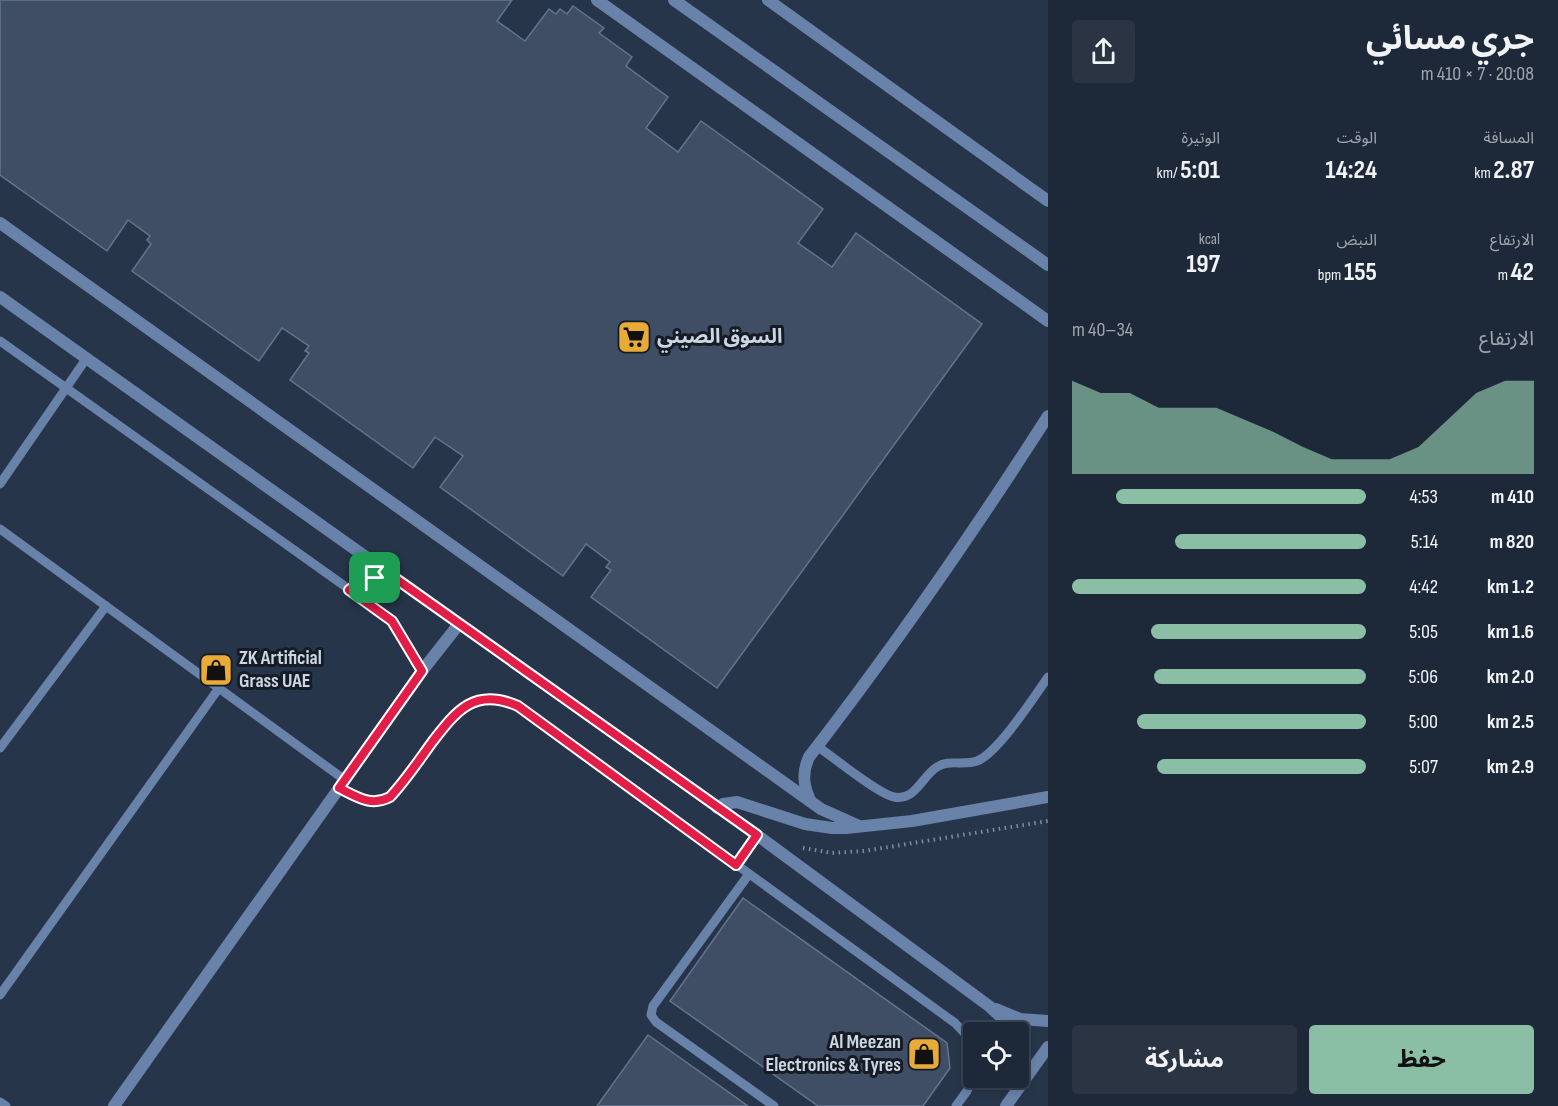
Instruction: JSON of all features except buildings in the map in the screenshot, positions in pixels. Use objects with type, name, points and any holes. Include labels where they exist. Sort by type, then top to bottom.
[{"type":"street","points":[[597,0],[1048,321]]},
{"type":"street","points":[[674,0],[1048,265]]},
{"type":"street","points":[[768,0],[1048,201]]},
{"type":"street","points":[[0,223],[810,800],[833,816],[859,826]]},
{"type":"street","points":[[0,297],[757,835],[989,1006],[1004,1022]]},
{"type":"street","points":[[810,800],[804,783],[809,757],[886,655],[987,511],[1048,416]]},
{"type":"street","points":[[349,590],[385,571]]},
{"type":"street","points":[[114,1106],[422,671],[459,624]]},
{"type":"street","points":[[717,808],[723,804],[737,802],[805,824],[832,828],[912,820],[1048,797]]},
{"type":"street","points":[[736,865],[757,835]]},
{"type":"street","points":[[989,1006],[1020,1019],[1048,1021]]},
{"type":"street","points":[[1006,1106],[1048,1047]]},
{"type":"lane","points":[[0,341],[392,621],[422,671]]},
{"type":"lane","points":[[0,484],[86,359]]},
{"type":"lane","points":[[0,529],[219,688],[368,802],[390,797],[458,710],[477,701],[497,699],[518,706],[955,1023],[963,1032]]},
{"type":"lane","points":[[0,748],[106,606]]},
{"type":"lane","points":[[817,746],[891,797],[898,798],[912,793],[930,772],[940,765],[976,761],[989,753],[1048,677]]},
{"type":"lane","points":[[2,989],[219,688]]},
{"type":"lane","points":[[749,874],[660,996],[651,1015],[656,1022],[774,1106]]},
{"type":"lane","points":[[956,1106],[968,1088]]},
{"type":"lane","points":[[0,1102],[6,1106]]},
{"type":"path","points":[[800,848],[832,853],[864,851],[1048,821]]},
{"type":"place","name":"السوق الصيني","points":[[634,337]]},
{"type":"place","name":"ZK Artificial Grass UAE","points":[[216,670]]},
{"type":"place","name":"Al Meezan Electronics & Tyres","points":[[924,1054]]},
{"type":"route","points":[[385,571],[757,835],[736,865],[508,701],[487,699],[458,710],[390,797],[368,802],[339,788],[422,671],[392,621],[349,590],[375,578],[385,571]]}]
